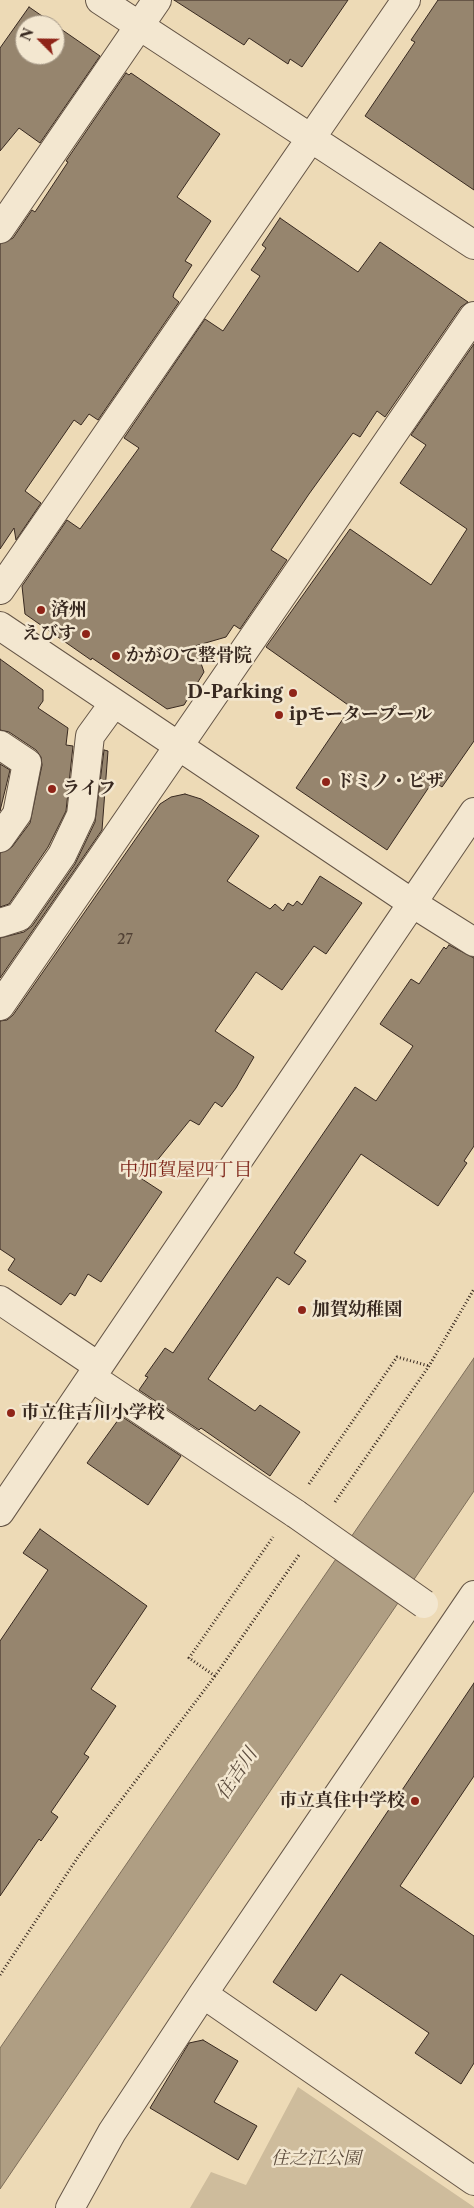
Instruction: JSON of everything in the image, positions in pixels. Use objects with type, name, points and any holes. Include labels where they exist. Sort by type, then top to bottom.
[{"type":"street","points":[[100,0],[474,245]]},
{"type":"street","points":[[0,229],[157,0]]},
{"type":"street","points":[[0,590],[406,0]]},
{"type":"street","points":[[0,1006],[474,316]]},
{"type":"street","points":[[0,626],[412,903],[474,942]]},
{"type":"street","points":[[0,923],[19,917],[62,855],[81,816],[90,736],[114,703]]},
{"type":"street","points":[[0,746],[27,763],[17,814],[0,838]]},
{"type":"street","points":[[0,1512],[474,812]]},
{"type":"street","points":[[0,1300],[94,1372],[432,1609]]},
{"type":"street","points":[[70,2208],[112,2132],[203,1994],[474,1595]]},
{"type":"street","points":[[203,1994],[474,2181]]},
{"type":"path","points":[[333,1504],[429,1366],[474,1289]]},
{"type":"path","points":[[0,1975],[78,1857],[215,1676],[300,1553]]},
{"type":"green space","name":"住之江公園","points":[[298,2087],[474,2208],[190,2208],[211,2172],[246,2185]]},
{"type":"water","name":"住吉川","points":[[474,1358],[474,1491],[0,2189],[0,2048]]},
{"type":"building","points":[[174,0],[348,0],[302,67],[290,59],[288,64],[249,38],[244,45]]},
{"type":"building","points":[[438,0],[474,0],[474,190],[365,116],[415,42],[411,40]]},
{"type":"building","points":[[29,7],[41,15],[23,15]]},
{"type":"building","points":[[15,27],[15,65],[65,65],[65,32],[100,56],[40,143],[19,128],[0,151],[0,48]]},
{"type":"building","points":[[126,73],[129,75],[131,73],[220,134],[177,197],[211,221],[185,261],[192,265],[174,293],[173,297],[179,302],[98,420],[89,414],[81,425],[74,420],[25,491],[41,503],[16,540],[14,528],[0,549],[0,244],[13,238],[32,210],[35,212],[68,162],[66,161]]},
{"type":"building","points":[[280,218],[358,272],[380,242],[468,302],[461,307],[385,417],[377,411],[360,437],[353,433],[309,494],[271,550],[287,560],[240,629],[234,625],[226,637],[195,646],[204,672],[184,705],[167,709],[92,658],[91,660],[25,614],[22,586],[67,520],[80,529],[139,448],[124,438],[205,319],[223,331],[260,276],[251,270],[266,248],[262,245]]},
{"type":"building","points":[[474,344],[474,741],[442,787],[433,781],[387,850],[296,788],[351,707],[266,647],[350,529],[431,585],[467,529],[400,483],[426,445],[411,435]]},
{"type":"building","points":[[0,659],[43,690],[43,701],[38,708],[68,728],[66,745],[73,746],[66,811],[48,847],[9,904],[0,907],[0,853],[12,847],[30,823],[42,765],[41,757],[36,750],[9,732],[0,730]]},
{"type":"building","points":[[104,750],[108,751],[102,830],[0,978],[0,938],[24,932],[32,926],[75,864],[95,822]]},
{"type":"building","points":[[0,764],[10,770],[0,811]]},
{"type":"building","points":[[185,794],[201,799],[259,836],[227,881],[270,909],[275,904],[283,911],[288,903],[293,906],[297,901],[302,905],[320,876],[362,903],[326,954],[314,946],[282,990],[256,972],[215,1031],[254,1057],[236,1088],[222,1107],[215,1102],[199,1125],[190,1120],[142,1179],[162,1192],[101,1282],[88,1274],[75,1296],[70,1293],[61,1305],[8,1270],[15,1259],[0,1249],[0,1021],[7,1020],[13,1015],[160,804],[171,797]]},
{"type":"building","points":[[449,945],[474,958],[474,1146],[464,1161],[467,1163],[438,1206],[361,1154],[294,1253],[306,1261],[289,1285],[277,1277],[208,1379],[255,1411],[260,1405],[300,1432],[270,1476],[201,1428],[199,1430],[139,1390],[148,1377],[145,1376],[165,1348],[173,1353],[355,1087],[376,1101],[413,1046],[380,1024],[411,979],[419,984],[444,947],[446,949]]},
{"type":"building","points":[[121,1416],[181,1456],[148,1505],[87,1463]]},
{"type":"building","points":[[40,1529],[147,1606],[91,1689],[116,1706],[84,1754],[89,1757],[51,1812],[58,1817],[41,1841],[39,1839],[0,1896],[0,1641],[48,1570],[23,1553]]},
{"type":"building","points":[[474,1683],[474,1776],[400,1886],[474,1936],[474,2063],[461,2084],[415,2053],[429,2033],[341,1974],[316,2011],[273,1982]]},
{"type":"building","points":[[203,2040],[238,2061],[214,2102],[257,2126],[238,2160],[150,2108],[189,2043]]},
{"type":"place","name":"済州","points":[[41,610]]},
{"type":"place","name":"えびす","points":[[86,634]]},
{"type":"place","name":"かがのて整骨院","points":[[116,656]]},
{"type":"place","name":"D-Parking","points":[[293,693]]},
{"type":"place","name":"ipモータープール","points":[[279,715]]},
{"type":"place","name":"ドミノ・ピザ","points":[[326,782]]},
{"type":"place","name":"ライフ","points":[[52,789]]},
{"type":"place","name":"加賀幼稚園","points":[[302,1310]]},
{"type":"place","name":"市立住吉川小学校","points":[[11,1413]]},
{"type":"place","name":"市立真住中学校","points":[[415,1801]]},
{"type":"district","name":"中加賀屋四丁目","points":[[186,1171]]}]
